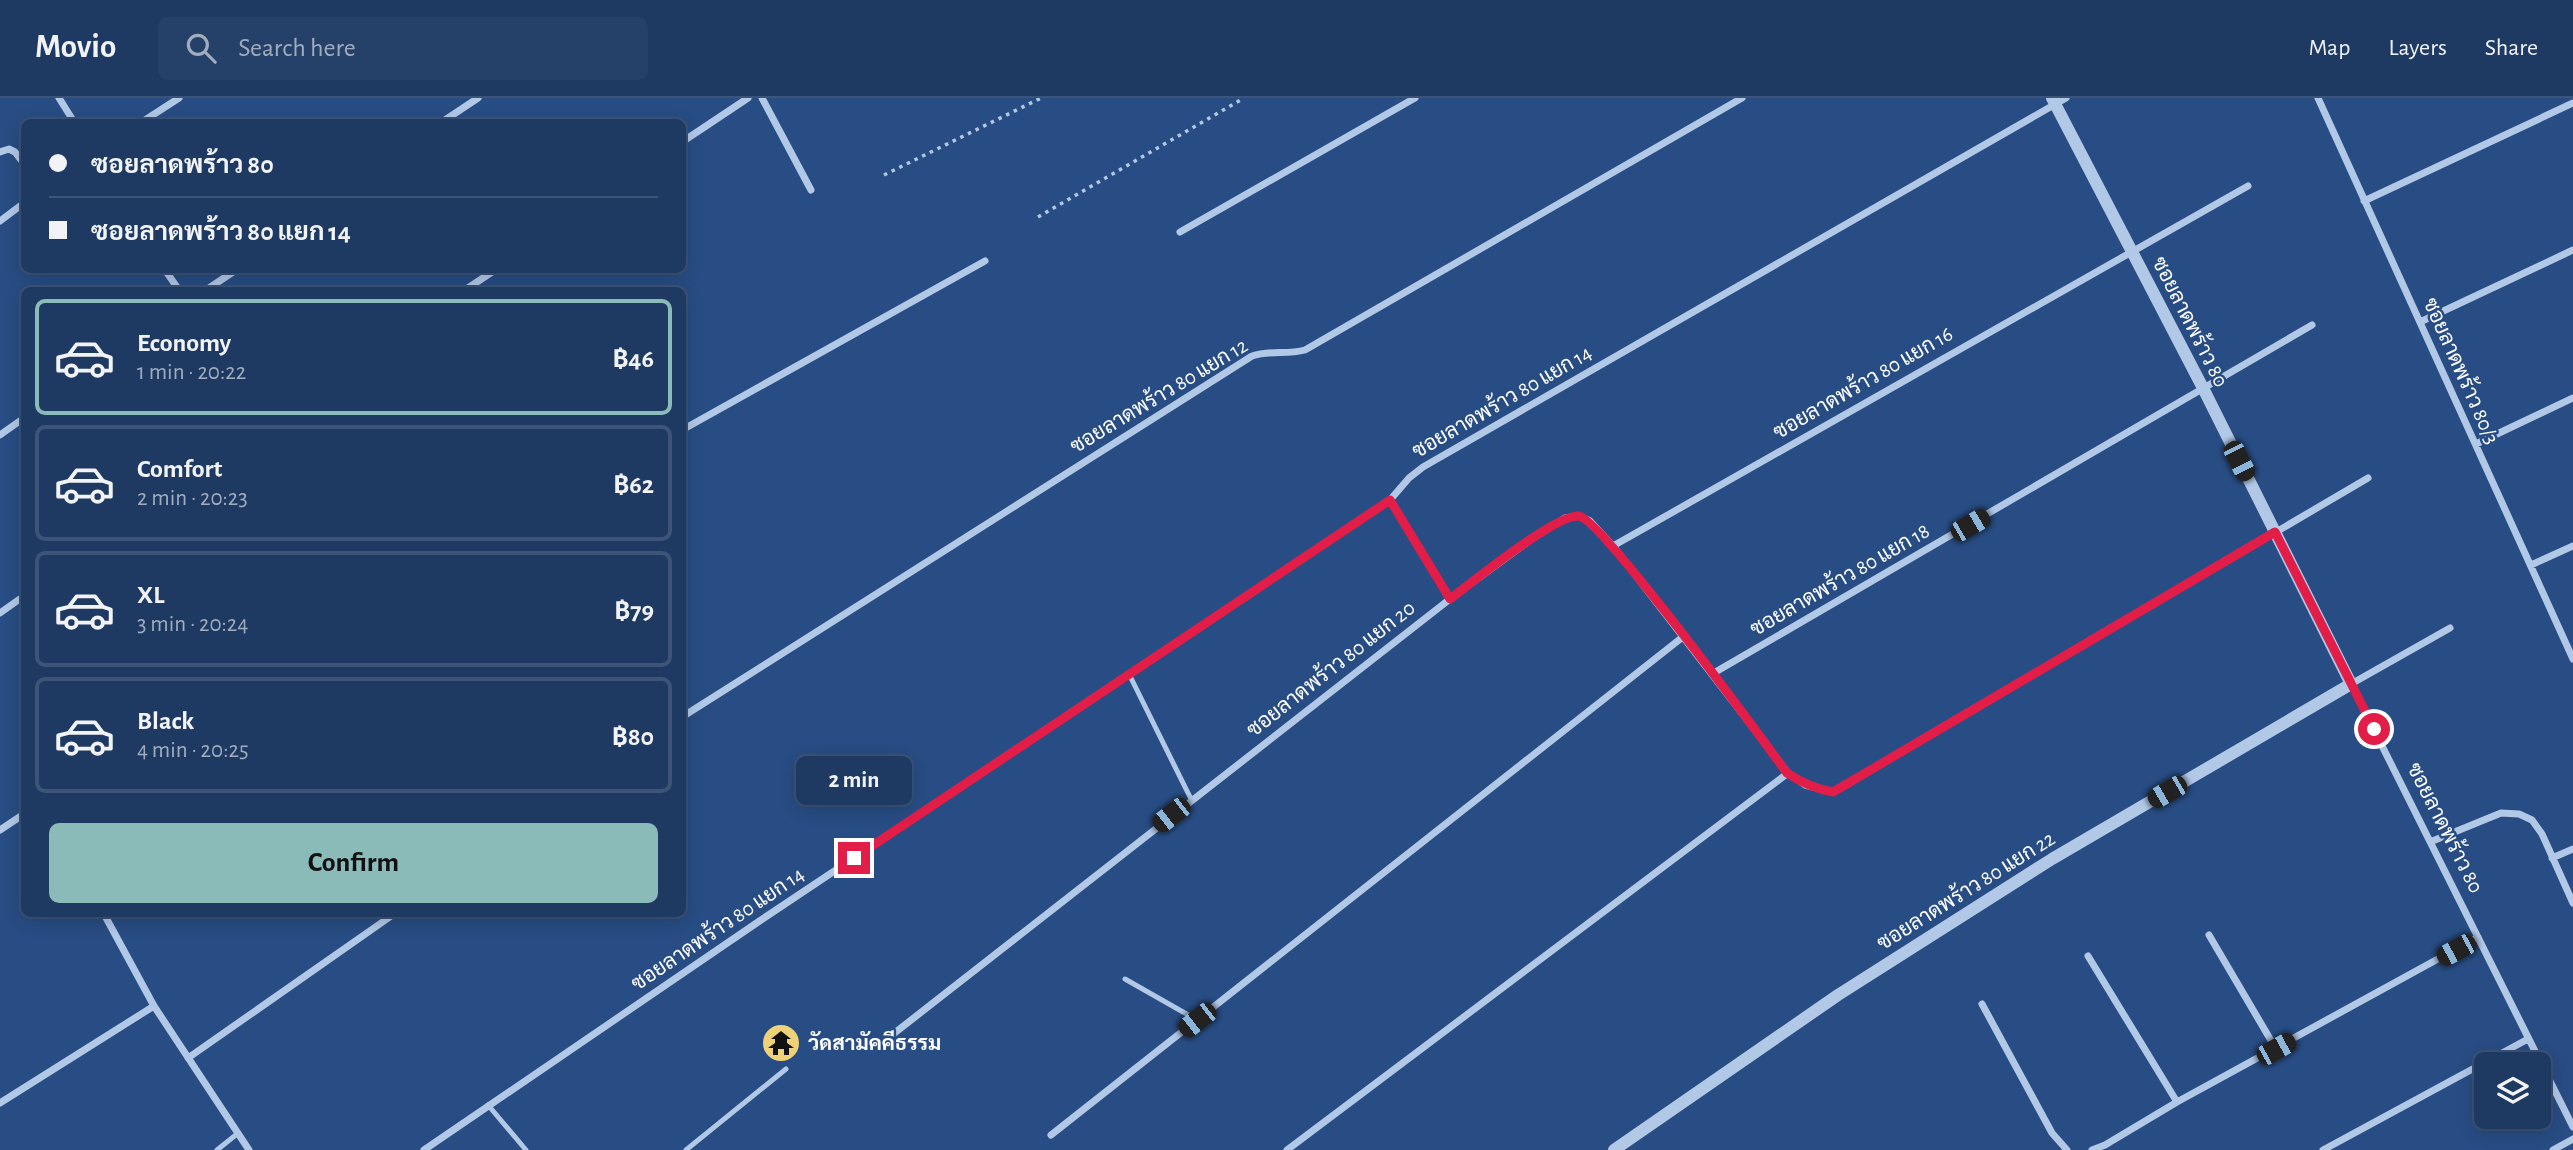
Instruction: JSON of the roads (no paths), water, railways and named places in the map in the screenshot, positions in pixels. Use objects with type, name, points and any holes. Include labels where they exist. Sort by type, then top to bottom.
[{"type":"street","points":[[59,98],[72,119]]},
{"type":"street","points":[[147,119],[179,98]]},
{"type":"street","points":[[446,119],[478,98]]},
{"type":"street","points":[[686,139],[748,98]]},
{"type":"street","points":[[762,98],[811,190]]},
{"type":"street","points":[[1180,232],[1415,98]]},
{"type":"street","name":"ซอยลาดพร้าว 80 แยก 12","points":[[686,714],[1252,356],[1265,352],[1292,354],[1305,350],[1742,98]]},
{"type":"street","name":"ซอยลาดพร้าว 80/3","points":[[2318,98],[2573,659]]},
{"type":"street","name":"ซอยลาดพร้าว 80","points":[[2058,100],[2573,1127]]},
{"type":"street","name":"ซอยลาดพร้าว 80 แยก 14","points":[[424,1150],[1390,500],[1409,478],[1423,467],[2058,100]]},
{"type":"street","points":[[2364,201],[2573,103]]},
{"type":"street","points":[[0,152],[9,149],[21,160]]},
{"type":"street","name":"ซอยลาดพร้าว 80 แยก 16","points":[[1613,546],[2248,186]]},
{"type":"street","points":[[0,221],[21,205]]},
{"type":"street","points":[[2420,322],[2573,250]]},
{"type":"street","points":[[686,428],[985,261]]},
{"type":"street","points":[[210,287],[232,273]]},
{"type":"street","points":[[470,287],[490,273]]},
{"type":"street","name":"ซอยลาดพร้าว 80 แยก 18","points":[[1712,674],[2312,325]]},
{"type":"street","points":[[2476,444],[2573,398]]},
{"type":"street","points":[[0,435],[21,420]]},
{"type":"street","points":[[2275,532],[2368,478]]},
{"type":"street","points":[[1390,500],[1450,599]]},
{"type":"street","name":"ซอยลาดพร้าว 80 แยก 20","points":[[883,1042],[1450,599],[1565,518],[1579,516],[1590,521],[1613,546],[1787,773],[1805,785],[1833,792],[2275,532]]},
{"type":"street","points":[[2530,565],[2573,546]]},
{"type":"street","points":[[0,612],[21,598]]},
{"type":"street","points":[[2351,684],[2450,628]]},
{"type":"street","points":[[1051,1135],[1684,636]]},
{"type":"street","name":"ซอยลาดพร้าว 80 แยก 22","points":[[1614,1150],[1839,995],[2052,859],[2351,684]]},
{"type":"street","points":[[1287,1150],[1787,773]]},
{"type":"street","points":[[2430,842],[2501,813],[2519,814],[2532,820],[2542,834],[2573,903]]},
{"type":"street","points":[[0,830],[21,816]]},
{"type":"street","points":[[2552,858],[2573,849]]},
{"type":"street","points":[[106,917],[154,1006],[249,1150]]},
{"type":"street","points":[[188,1058],[390,917]]},
{"type":"street","points":[[2209,935],[2276,1049]]},
{"type":"street","points":[[2092,1150],[2478,937]]},
{"type":"street","points":[[2088,956],[2178,1102]]},
{"type":"street","points":[[1982,1004],[2052,1133],[2067,1150]]},
{"type":"street","points":[[0,1103],[154,1006]]},
{"type":"street","points":[[2323,1150],[2528,1039]]},
{"type":"street","points":[[2553,1150],[2573,1139]]},
{"type":"lane","points":[[1129,674],[1191,799]]},
{"type":"lane","points":[[1125,979],[1197,1020]]},
{"type":"lane","points":[[686,1150],[786,1069]]},
{"type":"lane","points":[[488,1105],[526,1150]]},
{"type":"lane","points":[[217,1150],[237,1135]]},
{"type":"place","name":"วัดสามัคคีธรรม","points":[[781,1043]]}]
